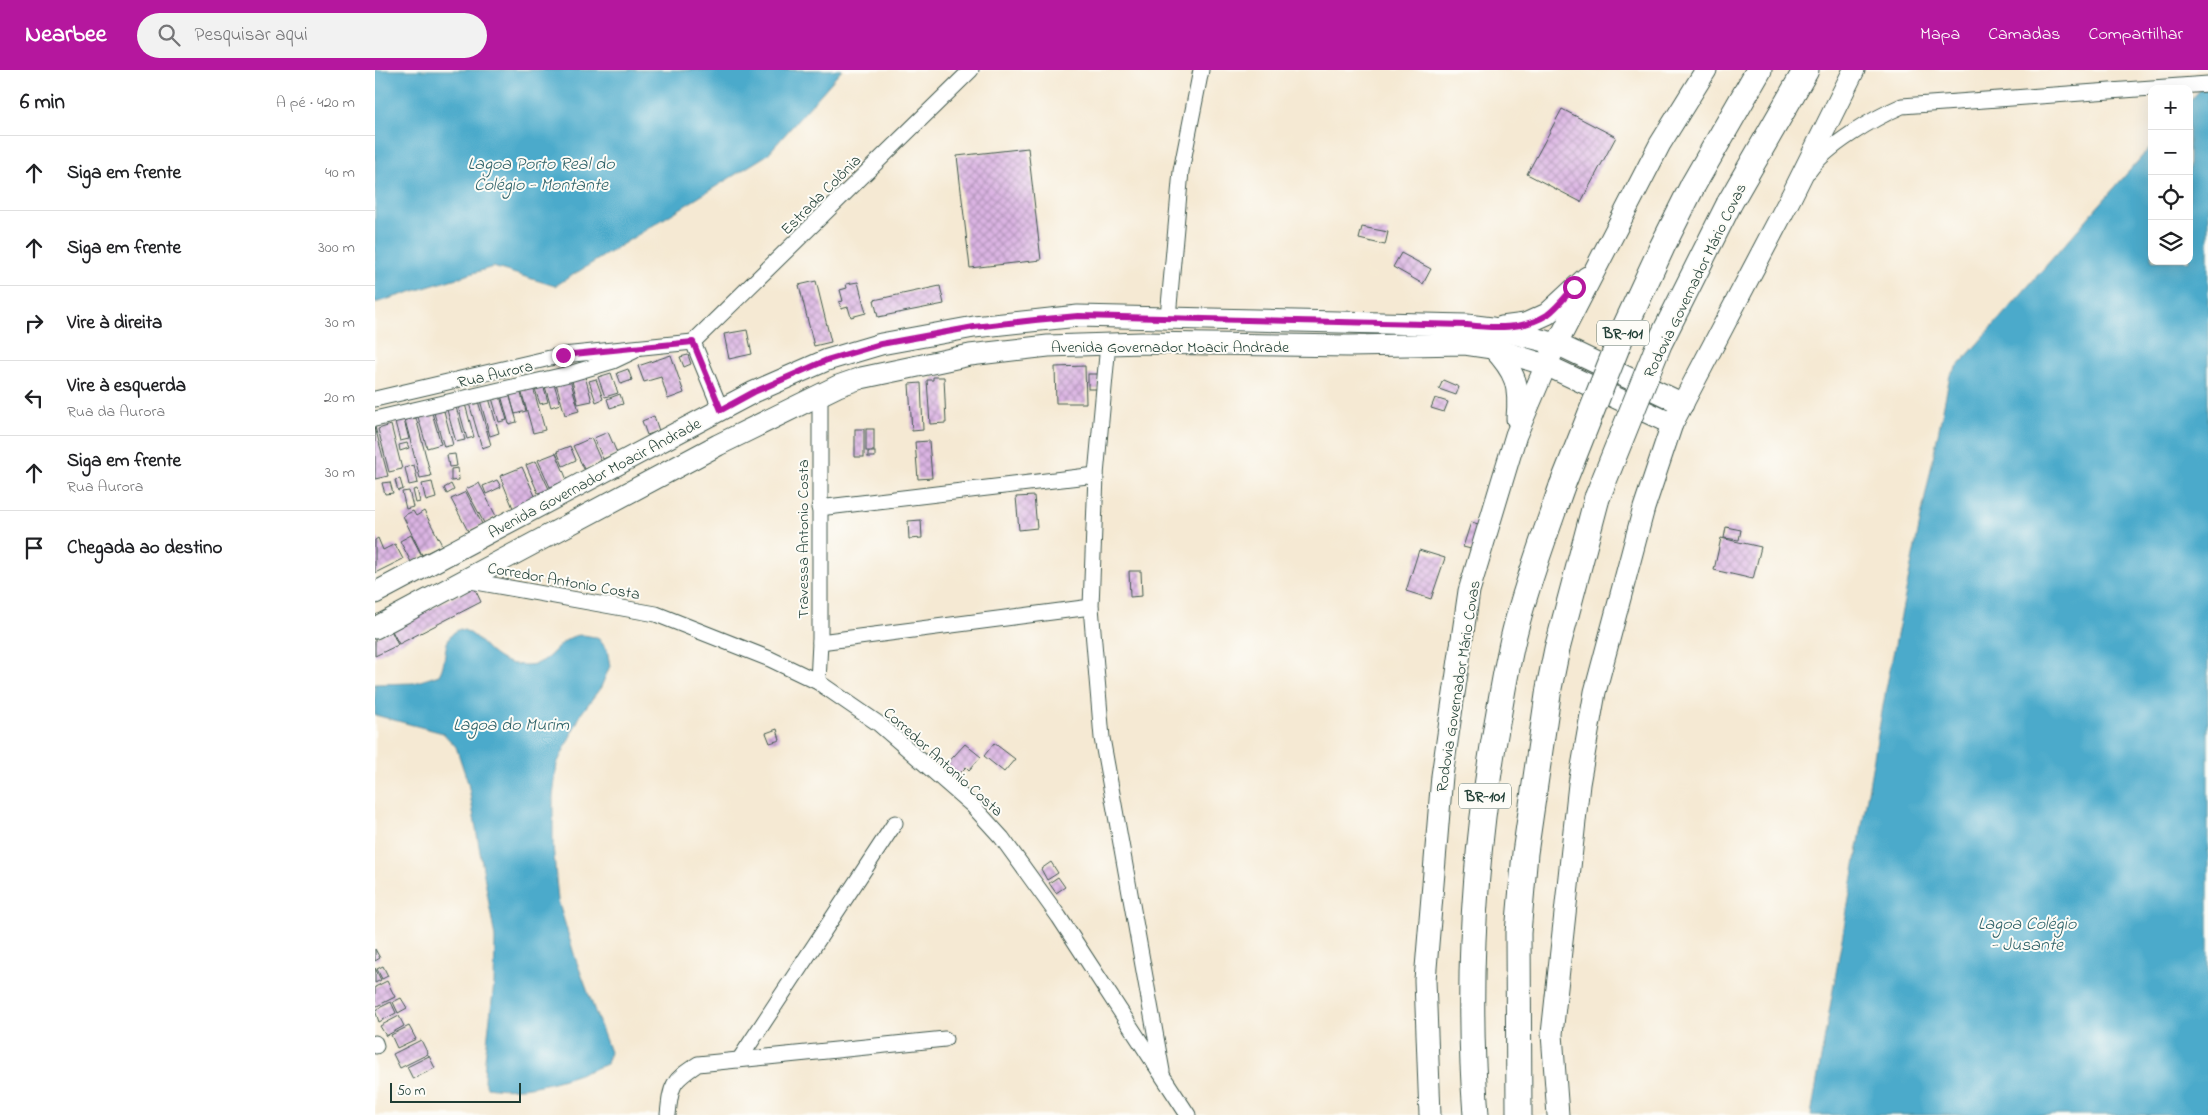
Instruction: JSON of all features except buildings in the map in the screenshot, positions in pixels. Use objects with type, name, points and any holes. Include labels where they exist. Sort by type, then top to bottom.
[{"type":"highway","name":"BR-101","points":[[1477,1115],[1473,1075],[1473,1014],[1478,850],[1487,778],[1517,624],[1562,486],[1625,327],[1693,185],[1759,70]]},
{"type":"highway","name":"Rodovia Governador Mário Covas","points":[[1519,1115],[1518,933],[1525,853],[1555,659],[1597,498],[1659,344],[1729,204],[1806,70]]},
{"type":"main road","name":"Rodovia Governador Mário Covas","points":[[1430,1115],[1425,980],[1442,776],[1469,591],[1516,435],[1546,365],[1660,144],[1706,70]]},
{"type":"main road","points":[[1557,1115],[1552,1034],[1579,784],[1595,692],[1644,508],[1672,424],[1791,198],[1854,70]]},
{"type":"main road","points":[[1516,435],[1518,389],[1513,374],[1492,338],[1547,314],[1574,287],[1595,271]]},
{"type":"main road","name":"Avenida Governador Moacir Andrade","points":[[375,593],[754,392],[827,360],[881,344],[974,327],[1078,316],[1467,325],[1546,365],[1672,424]]},
{"type":"main road","name":"Avenida Governador Moacir Andrade","points":[[375,628],[718,445],[829,391],[861,378],[971,355],[1048,346],[1108,344],[1349,346],[1465,344],[1492,338],[1557,344],[1683,404]]},
{"type":"main road","points":[[827,360],[829,391]]},
{"type":"street","name":"Estrada Colônia","points":[[693,342],[971,70]]},
{"type":"street","points":[[1168,317],[1181,171],[1201,70]]},
{"type":"street","points":[[1791,198],[1813,166],[1837,145],[1877,117],[1902,106],[2208,84]]},
{"type":"street","points":[[644,346],[693,342],[721,410]]},
{"type":"street","points":[[1108,344],[1096,475],[1091,607],[1102,738],[1163,1077]]},
{"type":"street","name":"Rua Aurora","points":[[375,399],[563,355],[644,346]]},
{"type":"street","name":"Rua Aurora","points":[[375,419],[569,374],[613,361],[644,346]]},
{"type":"street","name":"Travessa Antonio Costa","points":[[818,682],[820,642],[819,508],[829,391]]},
{"type":"street","points":[[819,508],[1096,475]]},
{"type":"street","name":"Corredor Antonio Costa","points":[[465,580],[656,614],[770,659],[818,682],[879,724],[972,805],[1002,838],[1059,917],[1188,1115]]},
{"type":"street","points":[[820,642],[1091,607]]},
{"type":"street","points":[[739,1060],[895,822]]},
{"type":"street","points":[[669,1115],[670,1092],[677,1077],[698,1064],[945,1039]]},
{"type":"water","name":"Lagoa Porto Real do Colégio - Montante","points":[[375,70],[842,70],[767,155],[555,286],[493,267],[375,303]]},
{"type":"water","name":"Lagoa Colégio - Jusante","points":[[2208,81],[2208,1115],[1811,1115],[1886,689],[1950,375],[2148,150],[2148,265],[2193,265],[2193,98]]},
{"type":"water","name":"Lagoa do Murim","points":[[460,629],[475,637],[494,655],[503,660],[513,664],[526,665],[536,664],[550,656],[561,644],[574,636],[597,637],[607,649],[610,666],[601,687],[581,714],[557,764],[553,797],[553,845],[558,900],[575,957],[610,1052],[607,1064],[563,1079],[532,1086],[502,1089],[487,1087],[484,1081],[494,984],[495,938],[468,783],[456,747],[443,733],[375,715],[375,684],[414,683],[439,675],[444,662],[447,643],[450,637]]},
{"type":"route","points":[[563,355],[693,342],[721,410],[754,392],[827,360],[881,344],[974,327],[1078,316],[1467,325],[1492,328],[1525,324],[1547,314],[1574,287]]}]
